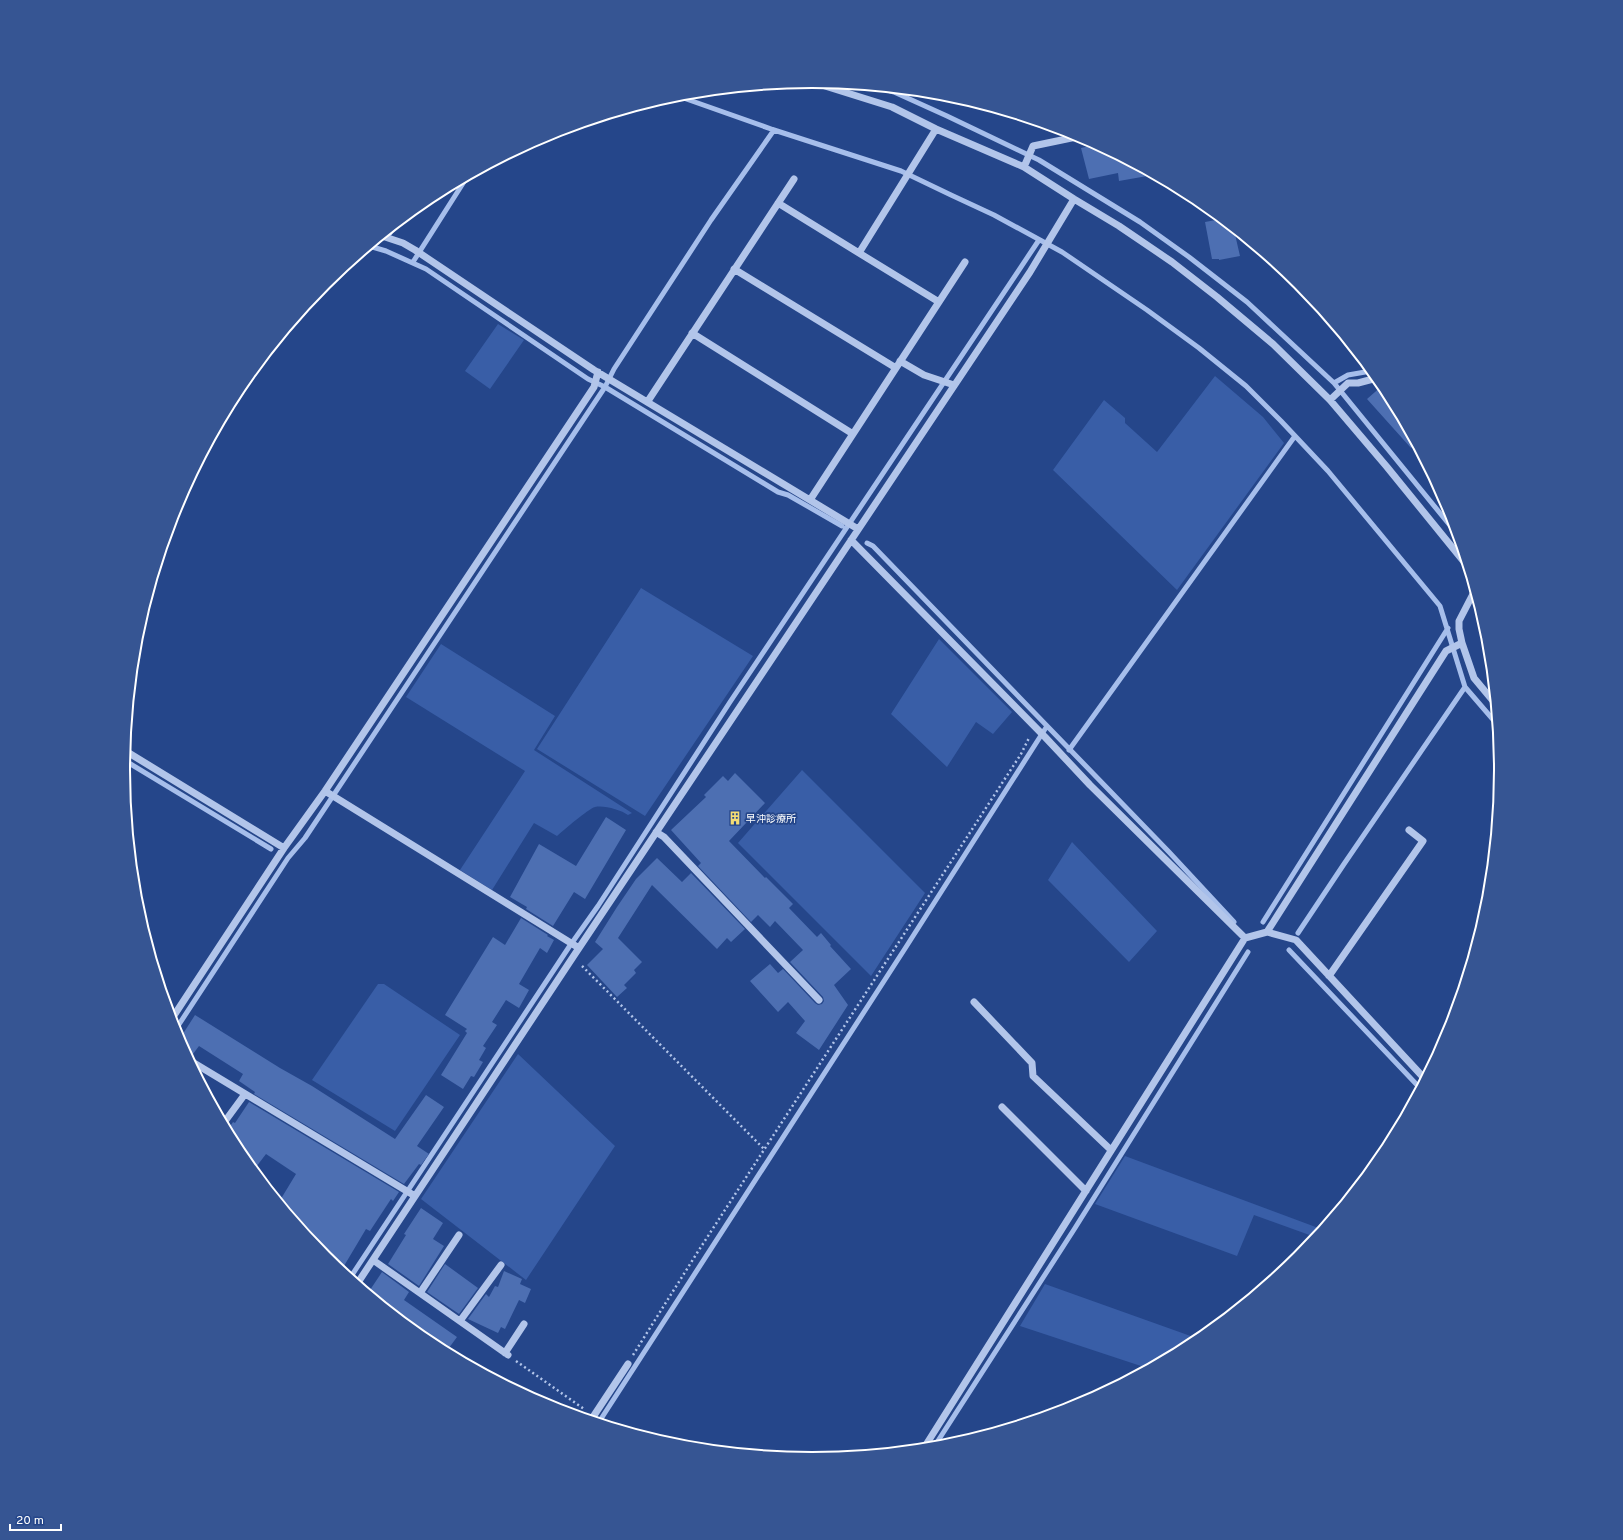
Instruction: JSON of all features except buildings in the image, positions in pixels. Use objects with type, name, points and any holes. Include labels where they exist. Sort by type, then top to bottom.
[{"type":"street","points":[[833,88],[892,107],[936,129],[1025,164],[1074,199],[1154,250],[1217,297],[1273,344],[1332,398],[1458,554]]},
{"type":"street","points":[[858,253],[936,129]]},
{"type":"street","points":[[1025,164],[1033,146],[1068,139]]},
{"type":"street","points":[[648,401],[794,179]]},
{"type":"street","points":[[359,1280],[373,1260],[410,1193],[573,957],[577,947],[656,832],[857,528],[1043,251],[1074,199]]},
{"type":"street","points":[[778,203],[939,302]]},
{"type":"street","points":[[386,237],[415,250],[600,374],[614,380],[857,528]]},
{"type":"street","points":[[810,500],[965,262]]},
{"type":"street","points":[[734,269],[898,364],[954,385]]},
{"type":"street","points":[[692,333],[853,434]]},
{"type":"street","points":[[175,1014],[284,848],[326,793],[594,387],[600,374]]},
{"type":"street","points":[[1332,398],[1348,383],[1358,383],[1371,380]]},
{"type":"street","points":[[850,540],[1037,728],[1090,785],[1245,938]]},
{"type":"street","points":[[1471,598],[1459,621],[1460,644],[1474,678],[1489,696]]},
{"type":"street","points":[[1267,932],[1446,651],[1460,644]]},
{"type":"street","points":[[130,754],[284,848]]},
{"type":"street","points":[[326,793],[577,947]]},
{"type":"street","points":[[1329,976],[1423,840],[1409,830]]},
{"type":"street","points":[[656,832],[664,837],[819,1000]]},
{"type":"street","points":[[928,1442],[1245,938],[1267,932],[1296,940],[1421,1075]]},
{"type":"street","points":[[974,1002],[1032,1063],[1033,1076],[1111,1150]]},
{"type":"street","points":[[197,1065],[410,1193]]},
{"type":"street","points":[[226,1120],[244,1094]]},
{"type":"street","points":[[1002,1107],[1086,1191]]},
{"type":"street","points":[[420,1293],[459,1235]]},
{"type":"street","points":[[373,1260],[507,1354],[524,1324]]},
{"type":"street","points":[[460,1321],[501,1265]]},
{"type":"street","points":[[594,1417],[628,1364]]},
{"type":"path","points":[[628,1364],[697,1253],[1037,728]]},
{"type":"path","points":[[573,957],[765,1150]]},
{"type":"path","points":[[507,1354],[588,1415]]},
{"type":"shaded area","points":[[498,324],[524,340],[490,389],[465,371]]},
{"type":"shaded area","points":[[1215,376],[1263,417],[1284,443],[1177,590],[1053,470],[1104,400],[1125,418],[1125,423],[1157,452]]},
{"type":"shaded area","points":[[641,588],[753,656],[645,816],[537,749]]},
{"type":"shaded area","points":[[939,639],[1012,712],[993,734],[976,722],[947,767],[891,714]]},
{"type":"shaded area","points":[[441,644],[555,716],[534,750],[632,813],[628,815],[612,808],[595,807],[582,815],[557,836],[534,823],[492,890],[460,870],[525,771],[406,697]]},
{"type":"shaded area","points":[[802,770],[925,893],[871,976],[738,843]]},
{"type":"shaded area","points":[[1072,842],[1157,931],[1129,962],[1048,880]]},
{"type":"shaded area","points":[[378,984],[384,984],[460,1035],[395,1131],[312,1080]]},
{"type":"shaded area","points":[[518,1054],[615,1146],[526,1280],[421,1199]]},
{"type":"shaded area","points":[[1125,1156],[1317,1227],[1310,1235],[1254,1215],[1237,1256],[1095,1204]]},
{"type":"shaded area","points":[[1045,1284],[1191,1336],[1142,1366],[1020,1326]]},
{"type":"waterway","points":[[898,94],[1039,160],[1140,222],[1189,257],[1247,302],[1334,383],[1446,521]]},
{"type":"waterway","points":[[688,99],[774,130],[901,171],[994,215],[1062,252],[1147,310],[1199,348],[1246,386],[1328,471],[1440,606],[1465,687],[1491,718]]},
{"type":"waterway","points":[[179,1025],[288,858],[305,838],[605,387],[614,369],[711,220],[774,130]]},
{"type":"waterway","points":[[413,262],[462,185]]},
{"type":"waterway","points":[[353,1274],[569,947],[598,906],[730,702],[1039,240]]},
{"type":"waterway","points":[[374,247],[386,251],[426,269],[588,379],[605,387],[778,492],[788,495],[842,526]]},
{"type":"waterway","points":[[1334,383],[1348,375],[1365,372]]},
{"type":"waterway","points":[[1069,750],[1295,436]]},
{"type":"waterway","points":[[867,543],[873,546],[1169,852],[1234,922]]},
{"type":"waterway","points":[[1263,922],[1448,628]]},
{"type":"waterway","points":[[1298,933],[1465,687]]},
{"type":"waterway","points":[[601,1419],[1047,726]]},
{"type":"waterway","points":[[130,764],[271,849]]},
{"type":"waterway","points":[[1289,950],[1416,1084]]},
{"type":"waterway","points":[[938,1440],[1075,1228],[1248,952]]},
{"type":"place","name":"早沖診療所","points":[[735,818]]}]
